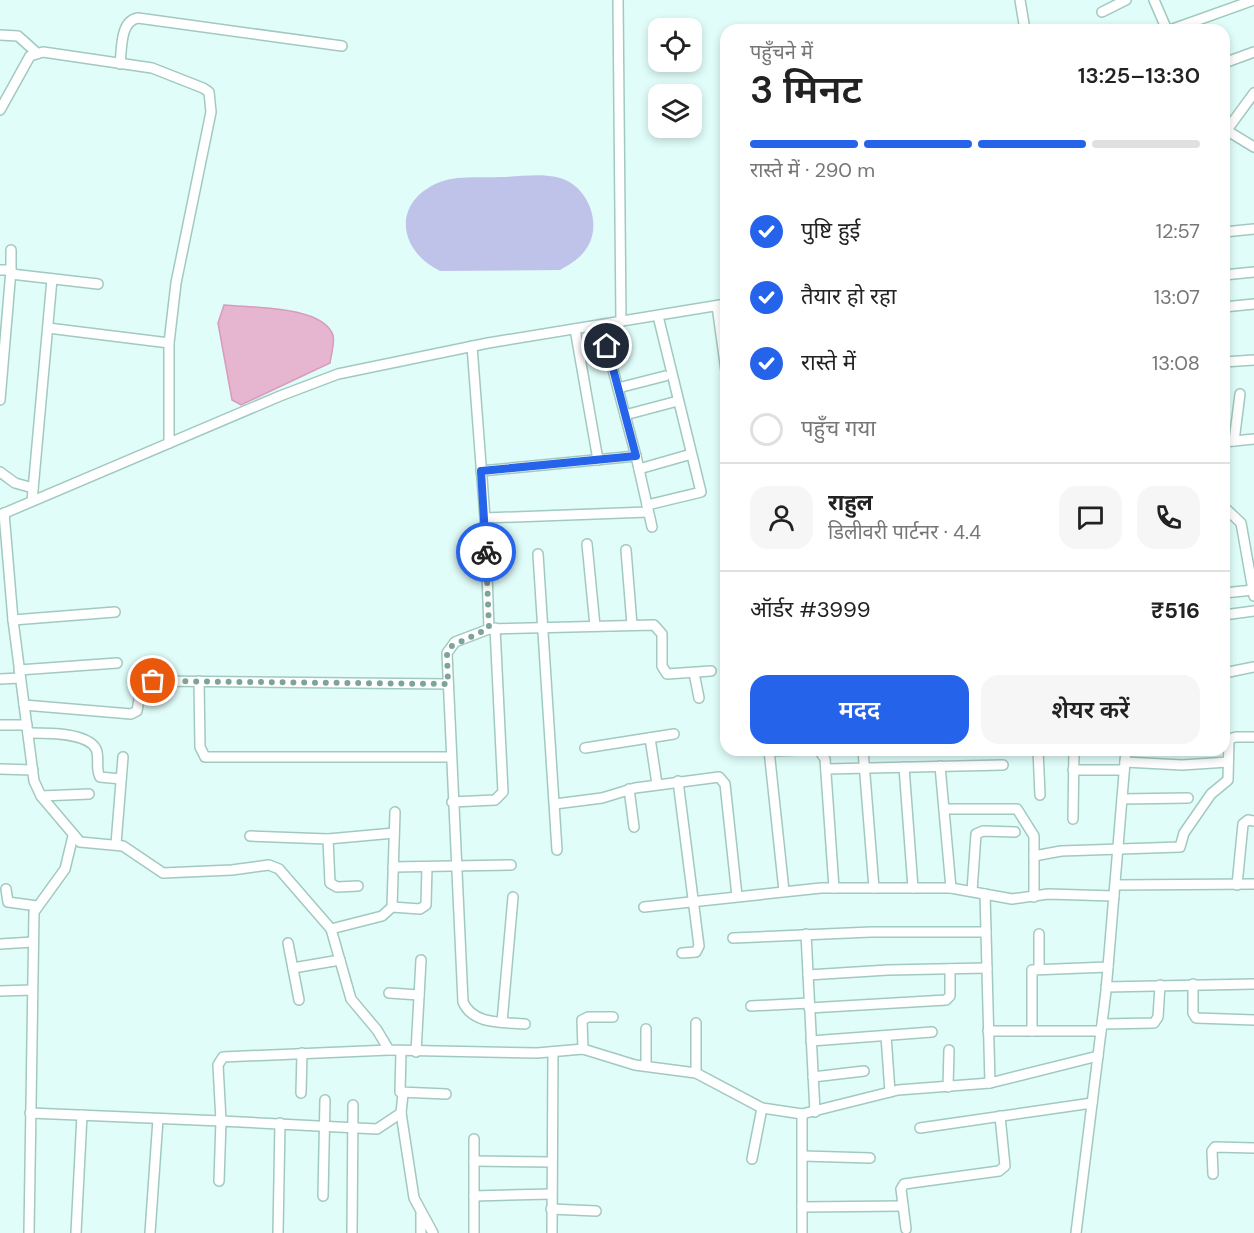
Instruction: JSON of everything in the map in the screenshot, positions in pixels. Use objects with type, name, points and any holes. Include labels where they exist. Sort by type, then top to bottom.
[{"type":"street","points":[[618,0],[621,322]]},
{"type":"street","points":[[1020,0],[1024,24]]},
{"type":"street","points":[[1102,12],[1126,0]]},
{"type":"street","points":[[1155,0],[1166,24]]},
{"type":"street","points":[[1186,24],[1254,0]]},
{"type":"street","points":[[120,64],[125,26],[138,18],[342,46]]},
{"type":"street","points":[[0,35],[18,36],[37,53],[165,71],[209,92],[212,101],[176,283],[169,343],[169,443]]},
{"type":"street","points":[[1230,61],[1254,52]]},
{"type":"street","points":[[0,110],[27,61],[37,53]]},
{"type":"street","points":[[1230,125],[1254,93]]},
{"type":"street","points":[[1230,135],[1254,147]]},
{"type":"street","points":[[1230,231],[1254,229]]},
{"type":"street","points":[[0,400],[11,250]]},
{"type":"street","points":[[0,270],[98,284]]},
{"type":"street","points":[[1230,274],[1254,272]]},
{"type":"street","points":[[32,501],[52,279]]},
{"type":"street","points":[[1230,306],[1254,304]]},
{"type":"street","points":[[389,1050],[377,1030],[351,999],[331,929],[274,866],[163,873],[148,865],[132,850],[116,844],[88,844],[73,836],[41,796],[33,770],[19,674],[2,514],[338,374],[472,346],[720,305]]},
{"type":"street","points":[[485,518],[647,508],[701,492],[658,316]]},
{"type":"street","points":[[601,325],[636,456],[652,527]]},
{"type":"street","points":[[48,328],[169,343]]},
{"type":"street","points":[[575,329],[598,460]]},
{"type":"street","points":[[452,802],[495,800],[503,792],[472,346]]},
{"type":"street","points":[[1230,362],[1254,360]]},
{"type":"street","points":[[618,388],[665,376]]},
{"type":"street","points":[[1230,437],[1240,394]]},
{"type":"street","points":[[625,414],[674,402]]},
{"type":"street","points":[[1230,441],[1254,439]]},
{"type":"street","points":[[639,469],[688,455]]},
{"type":"street","points":[[481,471],[636,456]]},
{"type":"street","points":[[0,472],[15,483],[33,488]]},
{"type":"street","points":[[1230,513],[1241,523],[1253,586],[1230,592]]},
{"type":"street","points":[[1241,523],[1254,524]]},
{"type":"street","points":[[587,544],[595,626]]},
{"type":"street","points":[[626,550],[632,625]]},
{"type":"street","points":[[538,554],[545,627],[557,850]]},
{"type":"street","points":[[1230,614],[1254,611]]},
{"type":"street","points":[[0,612],[13,615],[116,612]]},
{"type":"street","points":[[525,1024],[473,1017],[462,1002],[450,757],[447,653],[450,647],[492,628],[654,625],[661,630],[662,666],[667,675],[711,671]]},
{"type":"street","points":[[0,678],[117,663]]},
{"type":"street","points":[[1230,672],[1254,667]]},
{"type":"street","points":[[694,673],[699,698]]},
{"type":"street","points":[[199,681],[200,747],[205,757],[450,757]]},
{"type":"street","points":[[24,705],[123,715],[137,711],[141,687],[146,682],[448,684]]},
{"type":"street","points":[[0,725],[85,739],[96,749],[99,775],[121,779]]},
{"type":"street","points":[[585,748],[674,734]]},
{"type":"street","points":[[1230,740],[1236,737],[1254,737]]},
{"type":"street","points":[[650,738],[657,784]]},
{"type":"street","points":[[770,756],[784,891]]},
{"type":"street","points":[[824,756],[834,888]]},
{"type":"street","points":[[864,756],[874,888]]},
{"type":"street","points":[[1038,756],[1040,795]]},
{"type":"street","points":[[1073,819],[1074,756]]},
{"type":"street","points":[[1076,1233],[1106,987],[1126,756]]},
{"type":"street","points":[[1034,856],[1061,851],[1180,847],[1185,833],[1205,803],[1228,780],[1229,756]]},
{"type":"street","points":[[116,844],[123,757]]},
{"type":"street","points":[[1073,770],[1228,762]]},
{"type":"street","points":[[826,769],[1004,765]]},
{"type":"street","points":[[940,766],[951,888]]},
{"type":"street","points":[[904,767],[913,888]]},
{"type":"street","points":[[0,769],[33,770]]},
{"type":"street","points":[[555,804],[602,798],[628,789],[657,784],[713,776],[723,780],[737,896]]},
{"type":"street","points":[[678,781],[699,946],[696,952],[682,953]]},
{"type":"street","points":[[628,789],[634,827]]},
{"type":"street","points":[[41,796],[89,794]]},
{"type":"street","points":[[1122,799],[1188,798]]},
{"type":"street","points":[[944,809],[1017,809],[1032,831],[1034,897]]},
{"type":"street","points":[[392,907],[395,812]]},
{"type":"street","points":[[1237,885],[1243,824],[1248,820],[1254,821]]},
{"type":"street","points":[[972,891],[976,834],[983,831],[1015,832]]},
{"type":"street","points":[[250,836],[328,839],[394,833]]},
{"type":"street","points":[[29,1233],[34,912],[65,869],[73,836]]},
{"type":"street","points":[[328,839],[330,883],[337,887],[358,886]]},
{"type":"street","points":[[393,867],[511,865]]},
{"type":"street","points":[[331,929],[382,916],[392,907],[420,909],[426,905],[427,867]]},
{"type":"street","points":[[1115,885],[1254,884]]},
{"type":"street","points":[[644,907],[784,891],[834,888],[951,888],[1012,899],[1056,894],[1114,896]]},
{"type":"street","points":[[6,889],[8,902],[37,906]]},
{"type":"street","points":[[986,894],[990,1083]]},
{"type":"street","points":[[501,1022],[513,897]]},
{"type":"street","points":[[733,938],[806,934],[986,932]]},
{"type":"street","points":[[806,934],[814,1112]]},
{"type":"street","points":[[1039,934],[1039,968]]},
{"type":"street","points":[[0,944],[33,942]]},
{"type":"street","points":[[288,943],[299,1000]]},
{"type":"street","points":[[293,968],[340,960]]},
{"type":"street","points":[[416,1052],[421,960]]},
{"type":"street","points":[[1032,1031],[1030,974],[1039,968],[1108,967]]},
{"type":"street","points":[[808,975],[987,968]]},
{"type":"street","points":[[751,1006],[946,1000],[950,996],[950,969]]},
{"type":"street","points":[[1193,984],[1193,1013],[1196,1018],[1254,1020]]},
{"type":"street","points":[[1106,987],[1254,984]]},
{"type":"street","points":[[988,1031],[1032,1031],[1154,1023],[1158,1017],[1160,985]]},
{"type":"street","points":[[0,991],[32,990]]},
{"type":"street","points":[[389,993],[419,995]]},
{"type":"street","points":[[583,1048],[582,1020],[588,1017],[613,1017]]},
{"type":"street","points":[[696,1023],[696,1073]]},
{"type":"street","points":[[646,1029],[646,1066]]},
{"type":"street","points":[[811,1041],[932,1032]]},
{"type":"street","points":[[886,1036],[890,1092]]},
{"type":"street","points":[[219,1181],[221,1121],[218,1065],[223,1057],[389,1050],[401,1052],[553,1052],[583,1048],[646,1066],[696,1073],[762,1108],[802,1114],[890,1092],[990,1083],[1098,1056]]},
{"type":"street","points":[[948,1087],[950,1050]]},
{"type":"street","points":[[401,1052],[399,1089],[403,1094],[401,1113],[414,1198],[433,1233]]},
{"type":"street","points":[[552,1233],[553,1052]]},
{"type":"street","points":[[301,1093],[302,1053]]},
{"type":"street","points":[[813,1077],[864,1071]]},
{"type":"street","points":[[403,1094],[446,1094]]},
{"type":"street","points":[[323,1196],[325,1101]]},
{"type":"street","points":[[920,1128],[1092,1103]]},
{"type":"street","points":[[352,1233],[353,1105]]},
{"type":"street","points":[[752,1159],[762,1108]]},
{"type":"street","points":[[30,1113],[353,1126],[377,1129],[401,1113]]},
{"type":"street","points":[[802,1114],[802,1233]]},
{"type":"street","points":[[76,1233],[82,1115]]},
{"type":"street","points":[[906,1229],[901,1189],[908,1183],[1002,1169],[1007,1161],[1000,1116]]},
{"type":"street","points":[[150,1233],[158,1119]]},
{"type":"street","points":[[278,1233],[280,1124]]},
{"type":"street","points":[[474,1139],[474,1233]]},
{"type":"street","points":[[1213,1174],[1212,1151],[1215,1147],[1254,1148]]},
{"type":"street","points":[[803,1156],[870,1158]]},
{"type":"street","points":[[474,1161],[551,1162]]},
{"type":"street","points":[[474,1196],[551,1194]]},
{"type":"street","points":[[802,1207],[903,1206]]},
{"type":"street","points":[[551,1209],[596,1211]]},
{"type":"street","points":[[421,1212],[421,1233]]},
{"type":"shaded area","points":[[549,176],[566,180],[575,186],[583,194],[592,214],[592,236],[582,254],[560,270],[440,271],[415,251],[408,239],[406,226],[408,213],[414,201],[424,190],[447,180]]},
{"type":"shaded area","points":[[224,305],[284,310],[315,318],[326,325],[333,335],[330,363],[241,405],[232,400],[218,323]]},
{"type":"way so far","points":[[153,681],[448,684],[447,653],[450,647],[455,642],[489,628],[486,552]]},
{"type":"route","points":[[486,552],[481,471],[636,456],[607,346]]}]
